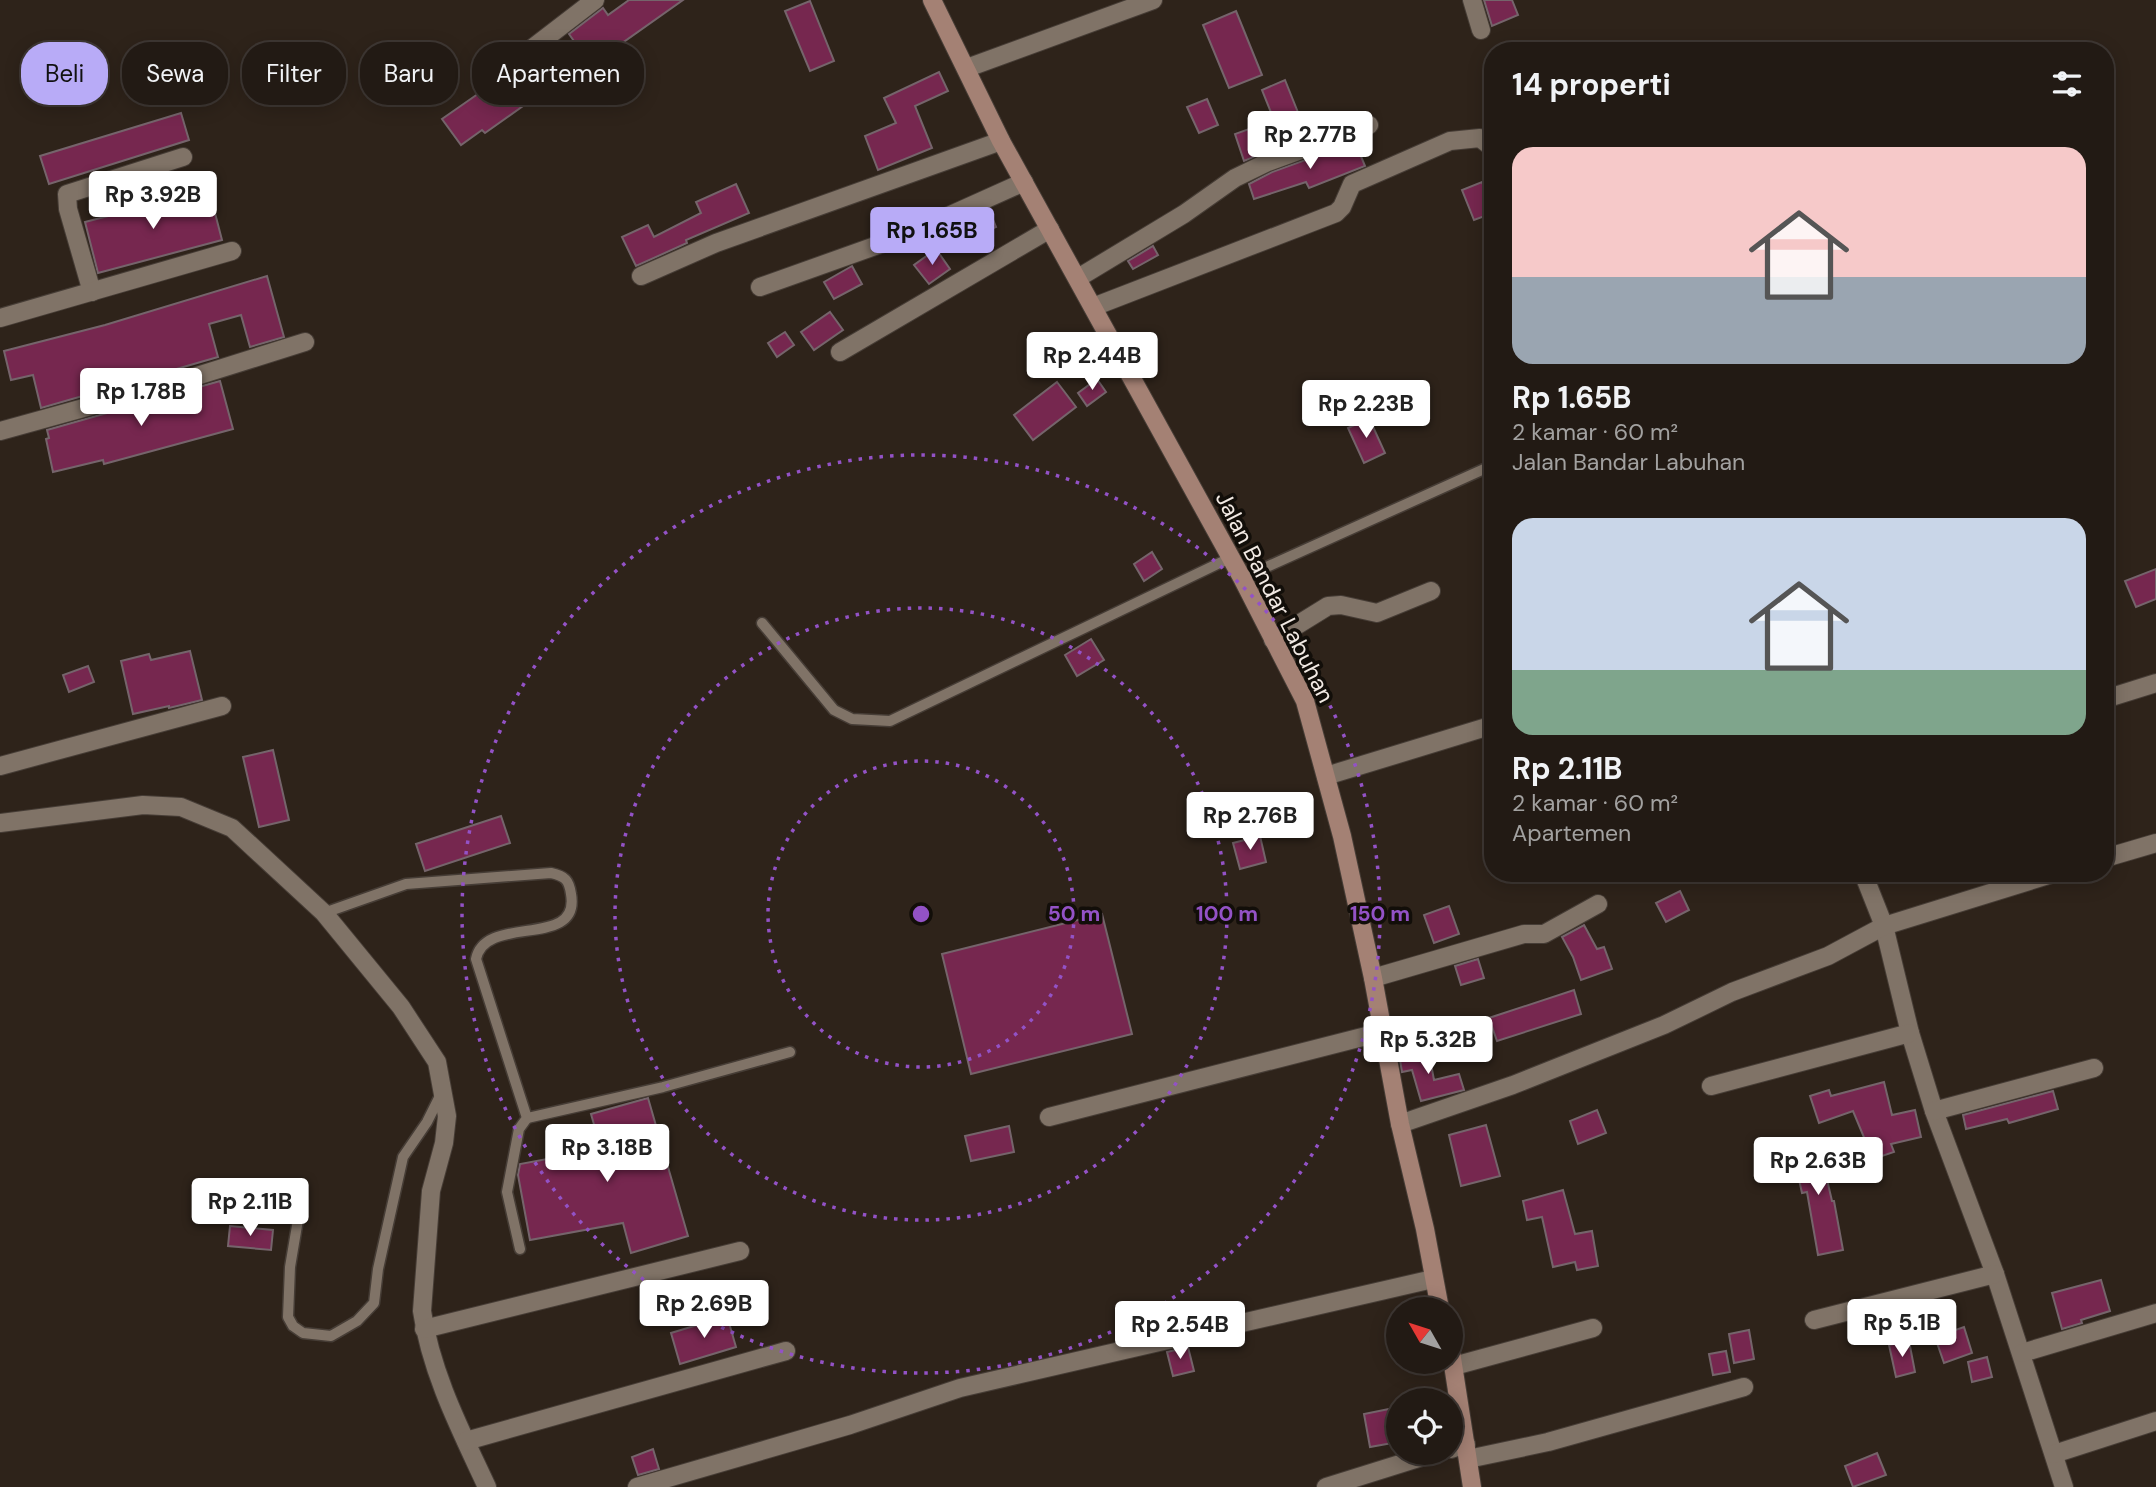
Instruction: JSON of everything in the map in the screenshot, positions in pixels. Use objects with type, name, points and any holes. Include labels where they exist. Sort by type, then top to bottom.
[{"type":"main road","name":"Jalan Bandar Labuhan","points":[[932,0],[1001,141],[1242,578],[1305,701],[1342,836],[1437,1297]]},
{"type":"main road","points":[[1463,1455],[1472,1487]]},
{"type":"street","points":[[540,42],[595,0]]},
{"type":"street","points":[[967,68],[1153,0]]},
{"type":"street","points":[[1472,0],[1481,30]]},
{"type":"street","points":[[1078,278],[1184,214],[1235,178],[1268,162],[1369,125]]},
{"type":"street","points":[[1093,307],[1336,213],[1342,207],[1352,184],[1450,141],[1480,138],[1484,141]]},
{"type":"street","points":[[641,276],[716,243],[1001,141]]},
{"type":"street","points":[[92,292],[66,194],[183,157]]},
{"type":"street","points":[[760,287],[906,235],[1024,182]]},
{"type":"street","points":[[840,352],[1050,229]]},
{"type":"street","points":[[0,318],[232,251]]},
{"type":"street","points":[[0,431],[181,381],[305,342]]},
{"type":"street","points":[[1273,640],[1328,606],[1341,605],[1377,613],[1431,591]]},
{"type":"street","points":[[2114,696],[2156,683]]},
{"type":"street","points":[[0,766],[222,706]]},
{"type":"street","points":[[1326,776],[1484,728]]},
{"type":"street","points":[[0,823],[143,805],[181,807],[232,828],[324,913],[401,1007],[437,1062],[447,1115],[444,1143],[431,1191],[422,1311],[424,1329],[436,1371],[487,1487]]},
{"type":"street","points":[[2114,856],[2156,844]]},
{"type":"street","points":[[1867,882],[1884,926],[1910,1032],[1934,1111],[1995,1274],[2064,1487]]},
{"type":"street","points":[[1400,1124],[1513,1085],[1664,1024],[1732,992],[1828,956],[1884,926],[2026,882]]},
{"type":"street","points":[[1373,978],[1524,934],[1544,934],[1598,904]]},
{"type":"street","points":[[1049,1117],[1382,1032]]},
{"type":"street","points":[[1711,1086],[1910,1032]]},
{"type":"street","points":[[1934,1111],[2094,1068]]},
{"type":"street","points":[[424,1329],[740,1251]]},
{"type":"street","points":[[1814,1320],[1995,1274]]},
{"type":"street","points":[[637,1487],[850,1425],[960,1388],[1433,1279]]},
{"type":"street","points":[[2022,1353],[2156,1313]]},
{"type":"street","points":[[1463,1357],[1593,1328]]},
{"type":"street","points":[[466,1441],[786,1351]]},
{"type":"street","points":[[1463,1451],[1548,1442],[1744,1387]]},
{"type":"street","points":[[2054,1454],[2156,1421]]},
{"type":"street","points":[[1326,1487],[1396,1465]]},
{"type":"lane","points":[[1242,578],[1484,469]]},
{"type":"lane","points":[[762,623],[834,709],[852,719],[890,721],[1230,558]]},
{"type":"lane","points":[[324,913],[406,884],[551,873],[563,876],[569,882],[573,908],[569,916],[558,923],[487,940],[477,951],[476,959],[527,1118]]},
{"type":"lane","points":[[520,1249],[507,1192],[519,1129],[527,1118],[663,1087],[790,1052]]},
{"type":"lane","points":[[301,1202],[290,1267],[288,1317],[293,1326],[303,1333],[331,1336],[357,1321],[374,1303],[378,1269],[403,1157],[427,1122],[443,1090]]},
{"type":"building","points":[[629,0],[683,0],[624,42],[575,42],[569,34],[603,8],[608,15]]},
{"type":"building","points":[[1484,0],[1512,0],[1518,15],[1492,26]]},
{"type":"building","points":[[810,1],[834,61],[810,71],[785,11]]},
{"type":"building","points":[[1236,11],[1262,75],[1229,88],[1203,25]]},
{"type":"building","points":[[939,72],[948,91],[915,106],[932,148],[878,170],[865,136],[896,123],[884,98]]},
{"type":"building","points":[[1285,80],[1307,135],[1244,161],[1235,134],[1274,120],[1262,90]]},
{"type":"building","points":[[472,98],[472,105],[523,106],[485,133],[482,130],[461,145],[442,119]]},
{"type":"building","points":[[1207,99],[1218,125],[1199,133],[1187,107]]},
{"type":"building","points":[[181,113],[189,140],[49,184],[40,156]]},
{"type":"building","points":[[1355,142],[1365,166],[1309,188],[1306,182],[1254,199],[1249,184],[1272,172]]},
{"type":"building","points":[[1482,182],[1484,216],[1474,220],[1462,190]]},
{"type":"building","points":[[736,184],[749,213],[686,240],[687,243],[636,266],[622,237],[648,225],[654,237],[701,213],[696,202]]},
{"type":"building","points":[[209,190],[222,240],[98,273],[85,222]]},
{"type":"building","points":[[989,210],[996,227],[943,250],[936,234]]},
{"type":"building","points":[[1153,246],[1158,255],[1133,269],[1128,261]]},
{"type":"building","points":[[936,249],[950,269],[929,284],[914,265]]},
{"type":"building","points":[[852,266],[862,284],[834,299],[824,282]]},
{"type":"building","points":[[267,276],[284,337],[250,347],[241,315],[209,324],[218,357],[41,408],[33,375],[11,380],[4,351],[105,325]]},
{"type":"building","points":[[830,312],[843,330],[814,350],[801,332]]},
{"type":"building","points":[[785,332],[794,345],[777,357],[768,343]]},
{"type":"building","points":[[1097,379],[1106,392],[1087,406],[1078,393]]},
{"type":"building","points":[[220,381],[233,429],[104,464],[103,460],[53,472],[46,439],[49,438],[47,430]]},
{"type":"building","points":[[1057,382],[1076,407],[1033,440],[1014,415]]},
{"type":"building","points":[[1369,418],[1385,453],[1364,463],[1348,428]]},
{"type":"building","points":[[1152,552],[1162,569],[1144,581],[1134,564]]},
{"type":"building","points":[[2156,569],[2156,599],[2136,607],[2125,581]]},
{"type":"building","points":[[1091,639],[1104,660],[1077,676],[1065,655]]},
{"type":"building","points":[[190,651],[202,700],[133,714],[121,661],[149,654],[151,660]]},
{"type":"building","points":[[88,666],[94,682],[69,692],[63,675]]},
{"type":"building","points":[[273,750],[289,820],[259,827],[243,757]]},
{"type":"building","points":[[501,816],[510,843],[425,871],[416,844]]},
{"type":"building","points":[[1260,836],[1266,862],[1240,869],[1233,843]]},
{"type":"building","points":[[1680,891],[1689,910],[1666,922],[1656,903]]},
{"type":"building","points":[[1449,906],[1459,934],[1434,943],[1424,915]]},
{"type":"building","points":[[1102,914],[1132,1034],[971,1074],[942,954]]},
{"type":"building","points":[[1584,925],[1597,949],[1604,947],[1612,969],[1581,980],[1562,937]]},
{"type":"building","points":[[1478,959],[1484,978],[1461,985],[1455,966]]},
{"type":"building","points":[[1574,990],[1581,1014],[1497,1041],[1489,1018]]},
{"type":"building","points":[[1428,1048],[1434,1080],[1459,1074],[1464,1090],[1421,1101],[1412,1070],[1402,1072],[1399,1054]]},
{"type":"building","points":[[1884,1082],[1892,1115],[1915,1110],[1921,1137],[1891,1144],[1894,1152],[1873,1159],[1853,1111],[1819,1123],[1810,1096],[1829,1090],[1831,1096]]},
{"type":"building","points":[[2053,1091],[2058,1109],[2009,1123],[2007,1119],[1966,1129],[1963,1115]]},
{"type":"building","points":[[648,1098],[688,1236],[631,1253],[623,1223],[530,1240],[518,1175],[520,1164],[601,1149],[591,1114]]},
{"type":"building","points":[[1597,1110],[1606,1133],[1578,1144],[1570,1121]]},
{"type":"building","points":[[1486,1125],[1500,1176],[1461,1186],[1449,1135]]},
{"type":"building","points":[[1009,1126],[1014,1152],[971,1161],[965,1136]]},
{"type":"building","points":[[1818,1141],[1834,1201],[1843,1250],[1818,1255],[1807,1192],[1802,1193],[1792,1148]]},
{"type":"building","points":[[1563,1190],[1575,1234],[1592,1231],[1598,1266],[1577,1270],[1575,1262],[1553,1267],[1542,1217],[1527,1220],[1523,1201]]},
{"type":"building","points":[[230,1226],[273,1230],[271,1250],[228,1246]]},
{"type":"building","points":[[2101,1280],[2110,1311],[2062,1329],[2052,1293]]},
{"type":"building","points":[[727,1316],[736,1347],[680,1364],[671,1333]]},
{"type":"building","points":[[1964,1327],[1972,1353],[1944,1363],[1935,1337]]},
{"type":"building","points":[[1749,1330],[1754,1359],[1734,1363],[1729,1334]]},
{"type":"building","points":[[1909,1341],[1915,1372],[1896,1377],[1889,1345]]},
{"type":"building","points":[[1188,1347],[1194,1371],[1173,1376],[1167,1352]]},
{"type":"building","points":[[1726,1351],[1730,1372],[1713,1375],[1709,1354]]},
{"type":"building","points":[[1987,1357],[1992,1377],[1972,1382],[1968,1362]]},
{"type":"building","points":[[1386,1410],[1386,1444],[1370,1447],[1364,1414]]},
{"type":"building","points":[[653,1449],[659,1469],[638,1475],[632,1457]]},
{"type":"building","points":[[1877,1453],[1886,1475],[1853,1487],[1845,1466]]}]
